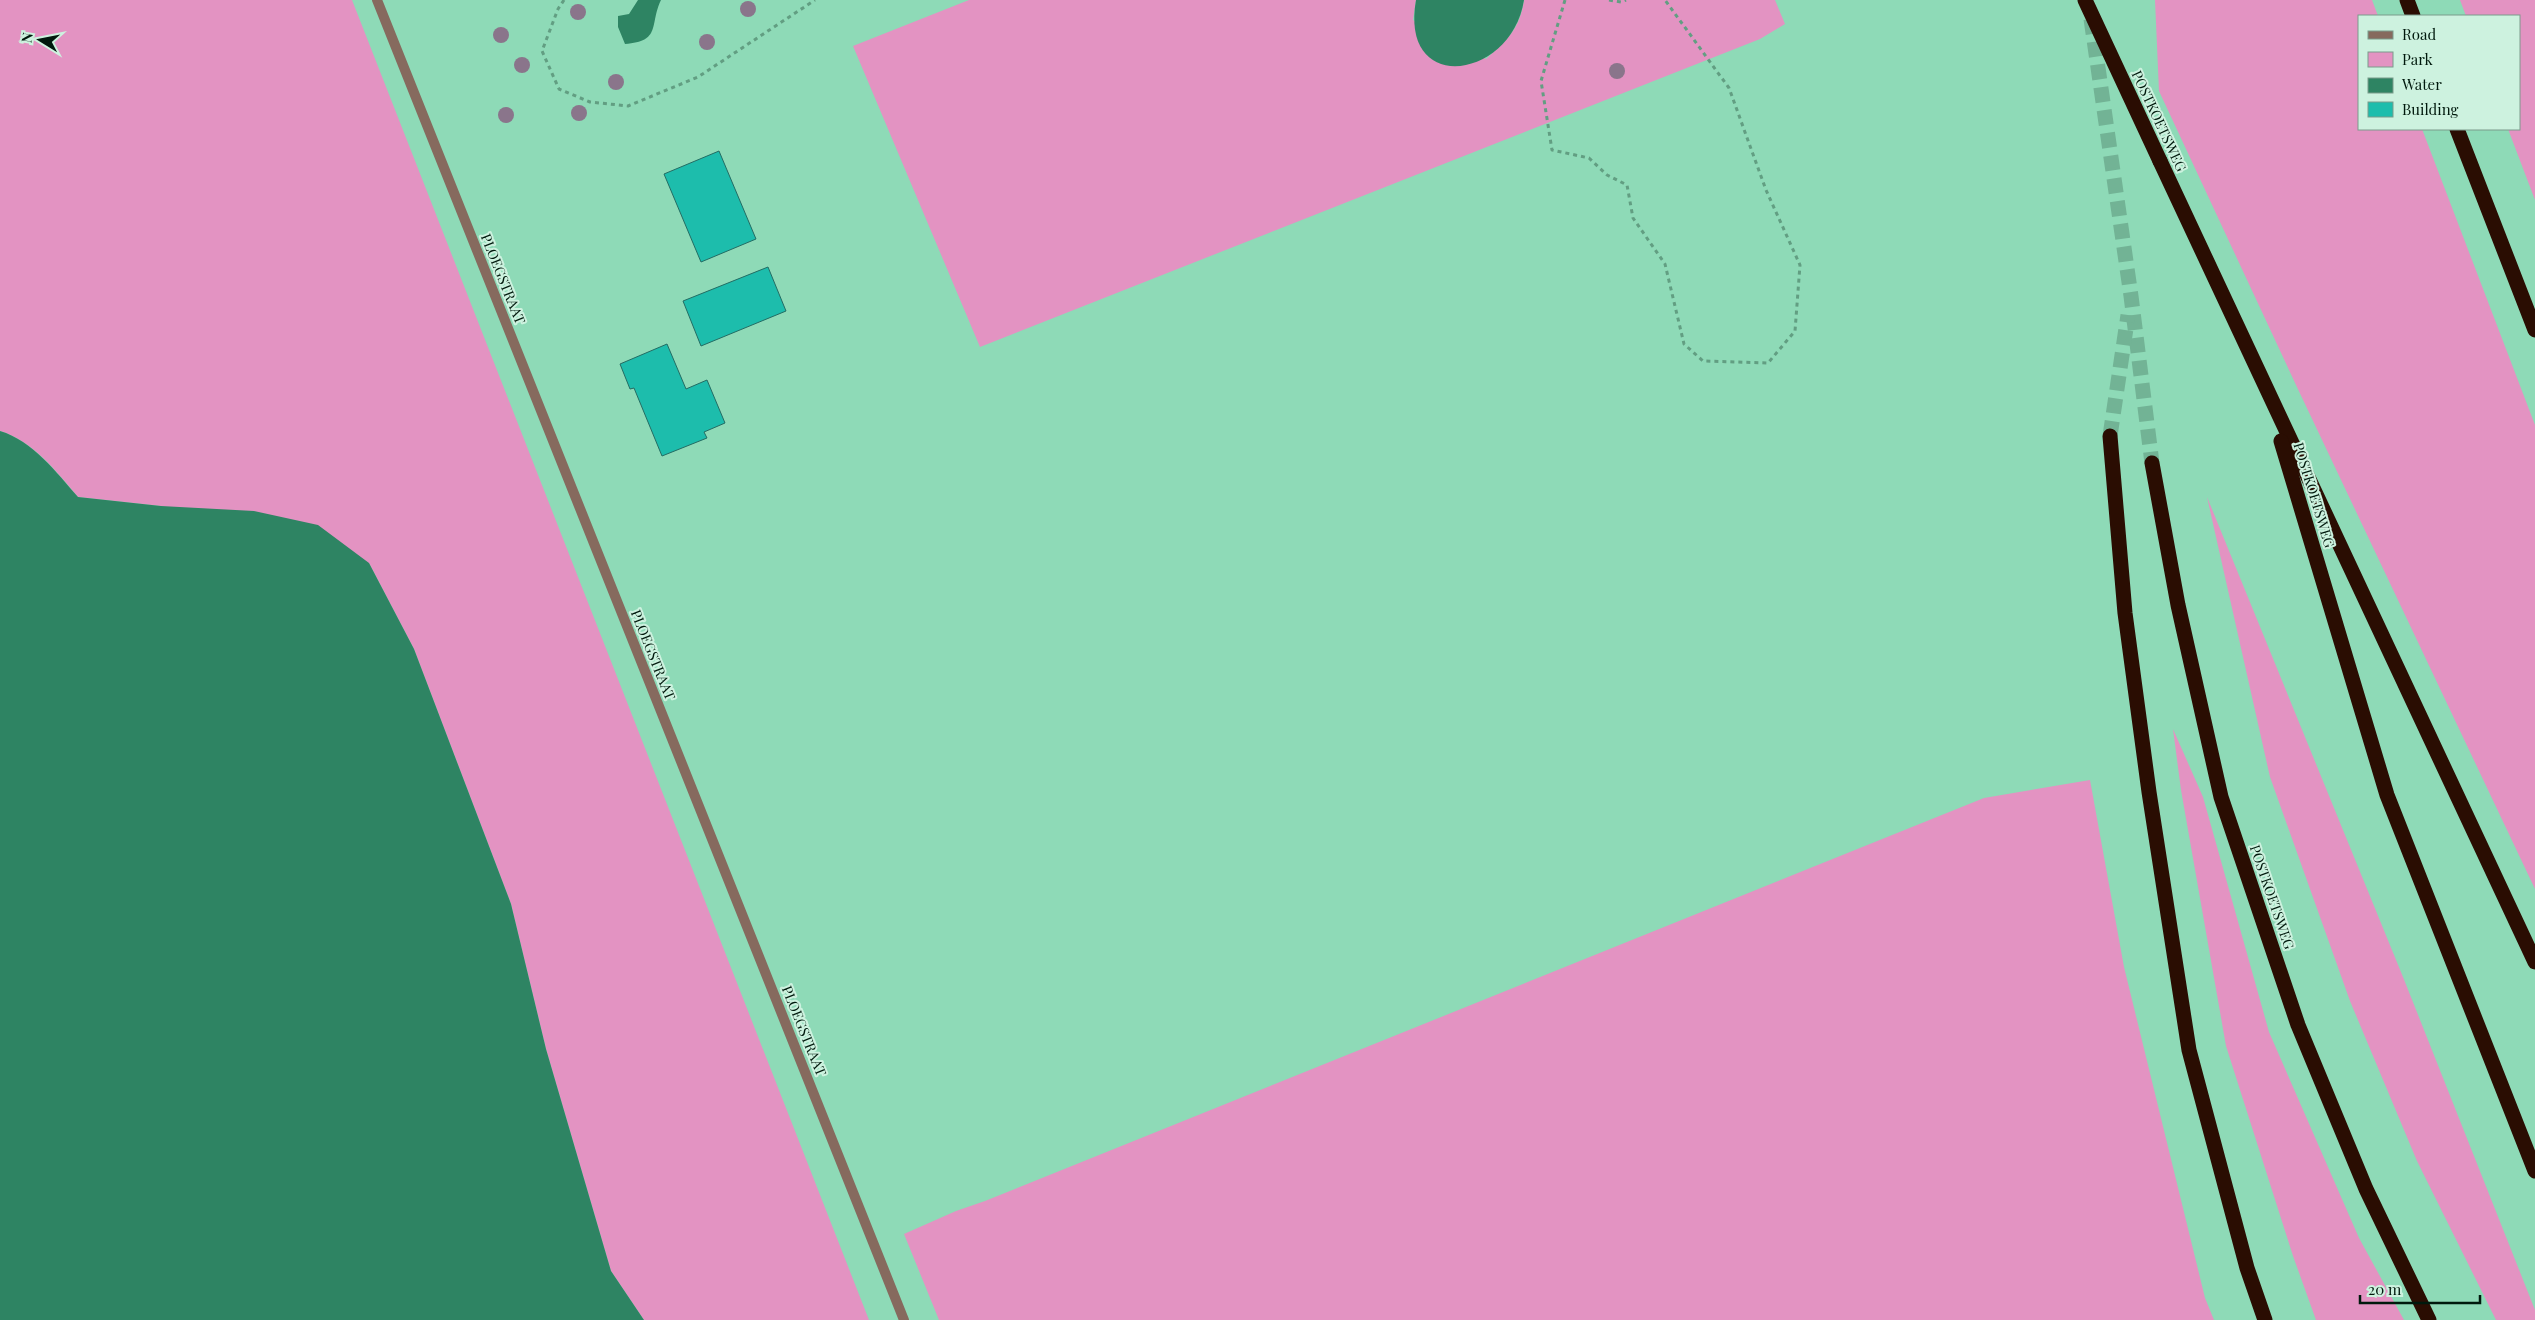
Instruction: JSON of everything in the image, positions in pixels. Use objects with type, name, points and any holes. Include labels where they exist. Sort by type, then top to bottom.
[{"type":"highway","name":"POSTKOETSWEG","points":[[2085,0],[2266,392],[2535,962]]},
{"type":"highway","points":[[2407,0],[2413,15]]},
{"type":"highway","points":[[2457,130],[2535,330]]},
{"type":"highway","name":"POSTKOETSWEG","points":[[2266,392],[2387,795],[2535,1171]]},
{"type":"highway","points":[[2110,436],[2125,613],[2149,792],[2189,1050],[2247,1268],[2265,1320]]},
{"type":"highway","name":"POSTKOETSWEG","points":[[2152,463],[2178,605],[2222,797],[2298,1026],[2366,1189],[2430,1320]]},
{"type":"street","name":"PLOEGSTRAAT","points":[[377,0],[904,1320]]},
{"type":"path","points":[[564,0],[542,51],[559,89],[590,102],[628,106],[698,78],[815,0]]},
{"type":"path","points":[[1565,0],[1541,80],[1552,150],[1589,158],[1607,174],[1627,185],[1633,218],[1665,264],[1684,344],[1703,361],[1768,363],[1795,331],[1800,265],[1766,190],[1729,88],[1665,0]]},
{"type":"path","points":[[1609,0],[1622,2],[1626,0]]},
{"type":"green space","points":[[0,0],[352,0],[869,1320],[644,1320],[611,1271],[546,1049],[511,904],[414,649],[369,563],[161,506],[78,497],[52,467],[33,449],[0,431]]},
{"type":"green space","points":[[969,0],[1416,0],[1413,20],[1486,59],[1500,46],[1516,26],[1524,0],[1775,0],[1785,24],[1760,39],[980,347],[853,46]]},
{"type":"green space","points":[[2155,0],[2372,0],[2378,15],[2358,15],[2358,130],[2422,130],[2535,425],[2535,889],[2296,385],[2159,91]]},
{"type":"green space","points":[[2460,0],[2535,0],[2535,200],[2508,130],[2520,130],[2520,15],[2466,15]]},
{"type":"green space","points":[[2207,497],[2403,977],[2535,1310],[2535,1320],[2496,1320],[2417,1161],[2350,1001],[2270,777]]},
{"type":"green space","points":[[2173,729],[2203,797],[2269,1032],[2359,1238],[2404,1320],[2316,1320],[2293,1256],[2226,1046],[2181,790]]},
{"type":"green space","points":[[2090,780],[2124,967],[2205,1298],[2214,1320],[939,1320],[904,1234],[956,1211],[985,1201],[1984,798]]},
{"type":"water","points":[[638,0],[661,0],[649,35],[637,42],[625,44],[618,27],[618,16],[629,14]]},
{"type":"water","points":[[1416,0],[1524,0],[1515,27],[1500,47],[1480,60],[1459,66],[1440,63],[1424,52],[1415,31]]},
{"type":"water","points":[[0,431],[23,442],[43,458],[78,497],[161,506],[254,511],[318,525],[369,563],[414,649],[511,904],[546,1049],[611,1271],[644,1320],[0,1320]]},
{"type":"building","points":[[719,151],[756,239],[701,262],[664,174]]},
{"type":"building","points":[[768,267],[786,311],[701,346],[683,301]]},
{"type":"building","points":[[667,344],[686,389],[707,380],[725,423],[704,432],[707,438],[662,456],[634,388],[630,389],[620,364]]},
{"type":"tunnel","points":[[2091,19],[2131,296],[2152,463]]},
{"type":"tunnel","points":[[2110,436],[2128,315]]}]
